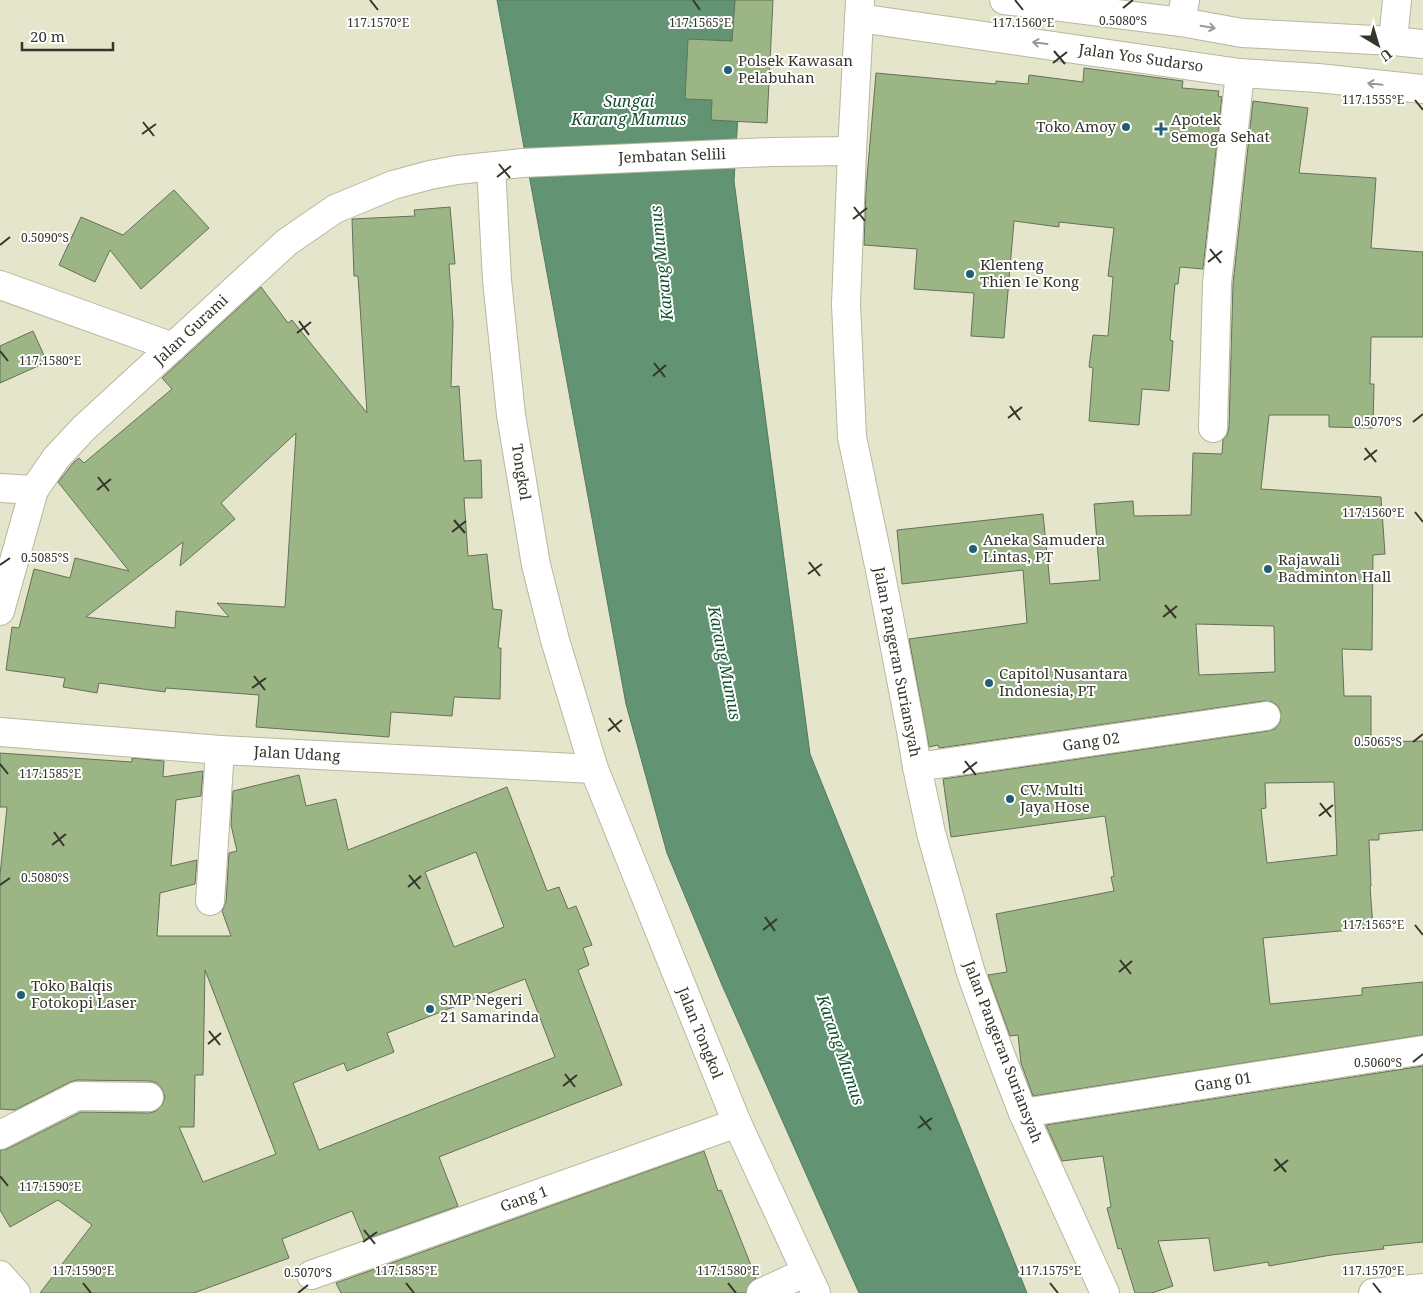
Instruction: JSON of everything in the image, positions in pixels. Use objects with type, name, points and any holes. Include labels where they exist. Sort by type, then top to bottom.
[{"type":"main road","points":[[1393,41],[1397,0]]},
{"type":"main road","points":[[1018,1],[1183,11],[1242,33],[1423,44]]},
{"type":"main road","name":"Jalan Yos Sudarso","points":[[860,9],[1240,73],[1423,89]]},
{"type":"main road","name":"Jalan Pangeran Suriansyah","points":[[860,9],[846,304],[852,437],[885,595],[911,730],[916,767],[931,833],[971,973],[1023,1113],[1104,1293]]},
{"type":"main road","points":[[1213,428],[1217,283],[1240,73]]},
{"type":"main road","name":"Jembatan Selili","points":[[491,167],[522,163],[852,150]]},
{"type":"main road","name":"Jalan Gurami","points":[[0,611],[34,490],[46,471],[68,444],[287,242],[335,208],[393,185],[430,175],[491,167]]},
{"type":"main road","name":"Tongkol","points":[[491,167],[496,280],[510,405],[536,565],[555,640],[594,769]]},
{"type":"main road","points":[[0,285],[173,347]]},
{"type":"main road","points":[[0,488],[34,490]]},
{"type":"main road","name":"Gang 02","points":[[916,767],[1266,716]]},
{"type":"main road","name":"Jalan Udang","points":[[0,732],[220,750],[594,769]]},
{"type":"main road","points":[[210,901],[220,750]]},
{"type":"main road","name":"Jalan Tongkol","points":[[594,769],[737,1123],[811,1283]]},
{"type":"main road","name":"Gang 01","points":[[1023,1113],[1423,1050]]},
{"type":"main road","points":[[0,1135],[77,1096],[149,1097]]},
{"type":"main road","name":"Gang 1","points":[[311,1275],[737,1123]]},
{"type":"main road","points":[[0,1276],[16,1293]]},
{"type":"main road","points":[[761,1293],[811,1283]]},
{"type":"main road","points":[[1373,1293],[1423,1288]]},
{"type":"water","name":"Sungai Karang Mumus","points":[[497,0],[745,0],[734,181],[810,754],[1027,1293],[859,1293],[722,985],[667,853],[626,704]]},
{"type":"building","name":"Polsek Kawasan Pelabuhan","points":[[735,0],[773,0],[767,123],[711,120],[712,100],[685,99],[688,39],[732,41]]},
{"type":"building","points":[[1084,68],[1183,81],[1182,88],[1219,91],[1218,96],[1222,97],[1203,269],[1180,267],[1178,284],[1175,284],[1170,340],[1173,341],[1169,391],[1142,389],[1139,425],[1089,421],[1093,368],[1089,367],[1093,335],[1108,336],[1113,277],[1108,276],[1114,228],[1059,222],[1059,227],[1014,221],[1004,338],[971,336],[974,293],[914,289],[917,249],[864,245],[866,189],[876,73],[996,84],[996,81],[1028,84],[1029,75],[1083,82]]},
{"type":"building","points":[[1253,101],[1308,108],[1299,173],[1376,178],[1371,248],[1423,252],[1423,337],[1371,337],[1370,384],[1374,384],[1373,428],[1329,427],[1329,415],[1269,415],[1261,489],[1381,497],[1385,554],[1373,555],[1372,650],[1342,649],[1344,696],[1371,696],[1371,742],[1423,741],[1423,830],[1379,834],[1379,840],[1369,840],[1373,928],[1263,938],[1270,1004],[1362,995],[1362,988],[1423,982],[1423,1035],[1033,1096],[1021,1063],[1018,1035],[1010,1036],[988,975],[1007,972],[996,914],[1114,891],[1111,877],[1114,876],[1105,816],[951,837],[943,779],[1268,731],[1275,729],[1280,722],[1281,713],[1278,706],[1272,702],[1264,701],[939,748],[938,745],[929,747],[909,639],[1027,623],[1023,570],[902,584],[897,530],[1043,514],[1050,584],[1100,580],[1094,504],[1133,501],[1134,516],[1191,515],[1193,453],[1222,454],[1223,439],[1227,436],[1229,428],[1233,284]],"holes":[[[1196,624],[1274,626],[1275,672],[1199,675]],[[1334,782],[1337,855],[1267,863],[1261,809],[1266,808],[1265,783]]]},
{"type":"building","points":[[174,190],[209,228],[141,289],[110,250],[95,282],[59,265],[81,217],[123,235]]},
{"type":"building","points":[[450,207],[455,264],[449,264],[453,323],[451,387],[459,386],[464,461],[481,460],[482,498],[464,498],[468,556],[487,554],[493,609],[502,610],[498,648],[501,648],[500,699],[454,697],[452,716],[391,712],[389,737],[256,727],[259,695],[166,688],[165,692],[99,683],[97,693],[63,687],[65,678],[6,670],[12,627],[19,628],[34,569],[70,578],[75,558],[129,571],[58,482],[74,462],[79,458],[84,463],[172,389],[162,378],[261,287],[288,323],[292,320],[367,413],[358,276],[354,276],[352,219],[415,216],[414,210]],"holes":[[[296,433],[285,607],[217,603],[229,617],[176,611],[175,628],[86,617],[183,542],[180,566],[235,519],[221,503]]]},
{"type":"building","points":[[33,331],[47,362],[0,383],[0,346]]},
{"type":"building","points":[[0,753],[132,762],[132,758],[164,761],[163,777],[203,771],[201,796],[176,800],[171,866],[197,860],[195,884],[160,893],[157,936],[231,936],[222,911],[226,902],[229,853],[237,851],[231,825],[233,791],[299,775],[306,806],[336,799],[348,850],[507,787],[547,891],[559,887],[568,909],[576,906],[592,945],[583,948],[589,965],[578,970],[622,1085],[439,1157],[458,1206],[364,1240],[352,1211],[282,1239],[289,1258],[194,1293],[40,1293],[92,1225],[58,1200],[10,1227],[0,1210],[0,1150],[7,1149],[81,1112],[149,1113],[156,1111],[162,1105],[165,1097],[157,1083],[150,1081],[77,1080],[15,1110],[0,1109],[0,875],[7,807],[0,807]],"holes":[[[476,852],[504,927],[454,947],[425,872]],[[205,970],[276,1154],[203,1182],[179,1127],[194,1127],[195,1075],[203,1075]],[[525,979],[555,1057],[319,1150],[293,1083],[344,1063],[347,1071],[394,1052],[387,1033]]]},
{"type":"building","points":[[1423,1066],[1423,1242],[1383,1246],[1384,1249],[1331,1255],[1269,1266],[1268,1262],[1214,1271],[1209,1238],[1158,1241],[1173,1286],[1152,1293],[1135,1293],[1121,1248],[1118,1249],[1107,1208],[1111,1207],[1103,1156],[1062,1161],[1046,1125]]},
{"type":"building","points":[[704,1151],[718,1191],[721,1190],[756,1278],[749,1284],[746,1293],[341,1293],[336,1283]]},
{"type":"place","name":"Polsek Kawasan Pelabuhan","points":[[728,70]]},
{"type":"place","name":"Toko Amoy","points":[[1126,127]]},
{"type":"place","name":"Apotek Semoga Sehat","points":[[1161,129]]},
{"type":"place","name":"Klenteng Thien Ie Kong","points":[[970,274]]},
{"type":"place","name":"Aneka Samudera Lintas, PT","points":[[973,549]]},
{"type":"place","name":"Rajawali Badminton Hall","points":[[1268,569]]},
{"type":"place","name":"Capitol Nusantara Indonesia, PT","points":[[989,683]]},
{"type":"place","name":"CV. Multi Jaya Hose","points":[[1010,799]]},
{"type":"place","name":"Toko Balqis Fotokopi Laser","points":[[21,995]]},
{"type":"place","name":"SMP Negeri 21 Samarinda","points":[[430,1009]]},
{"type":"water label","name":"Karang Mumus","points":[[661,263]]},
{"type":"water label","name":"Karang Mumus","points":[[725,663]]},
{"type":"water label","name":"Karang Mumus","points":[[841,1050]]}]
